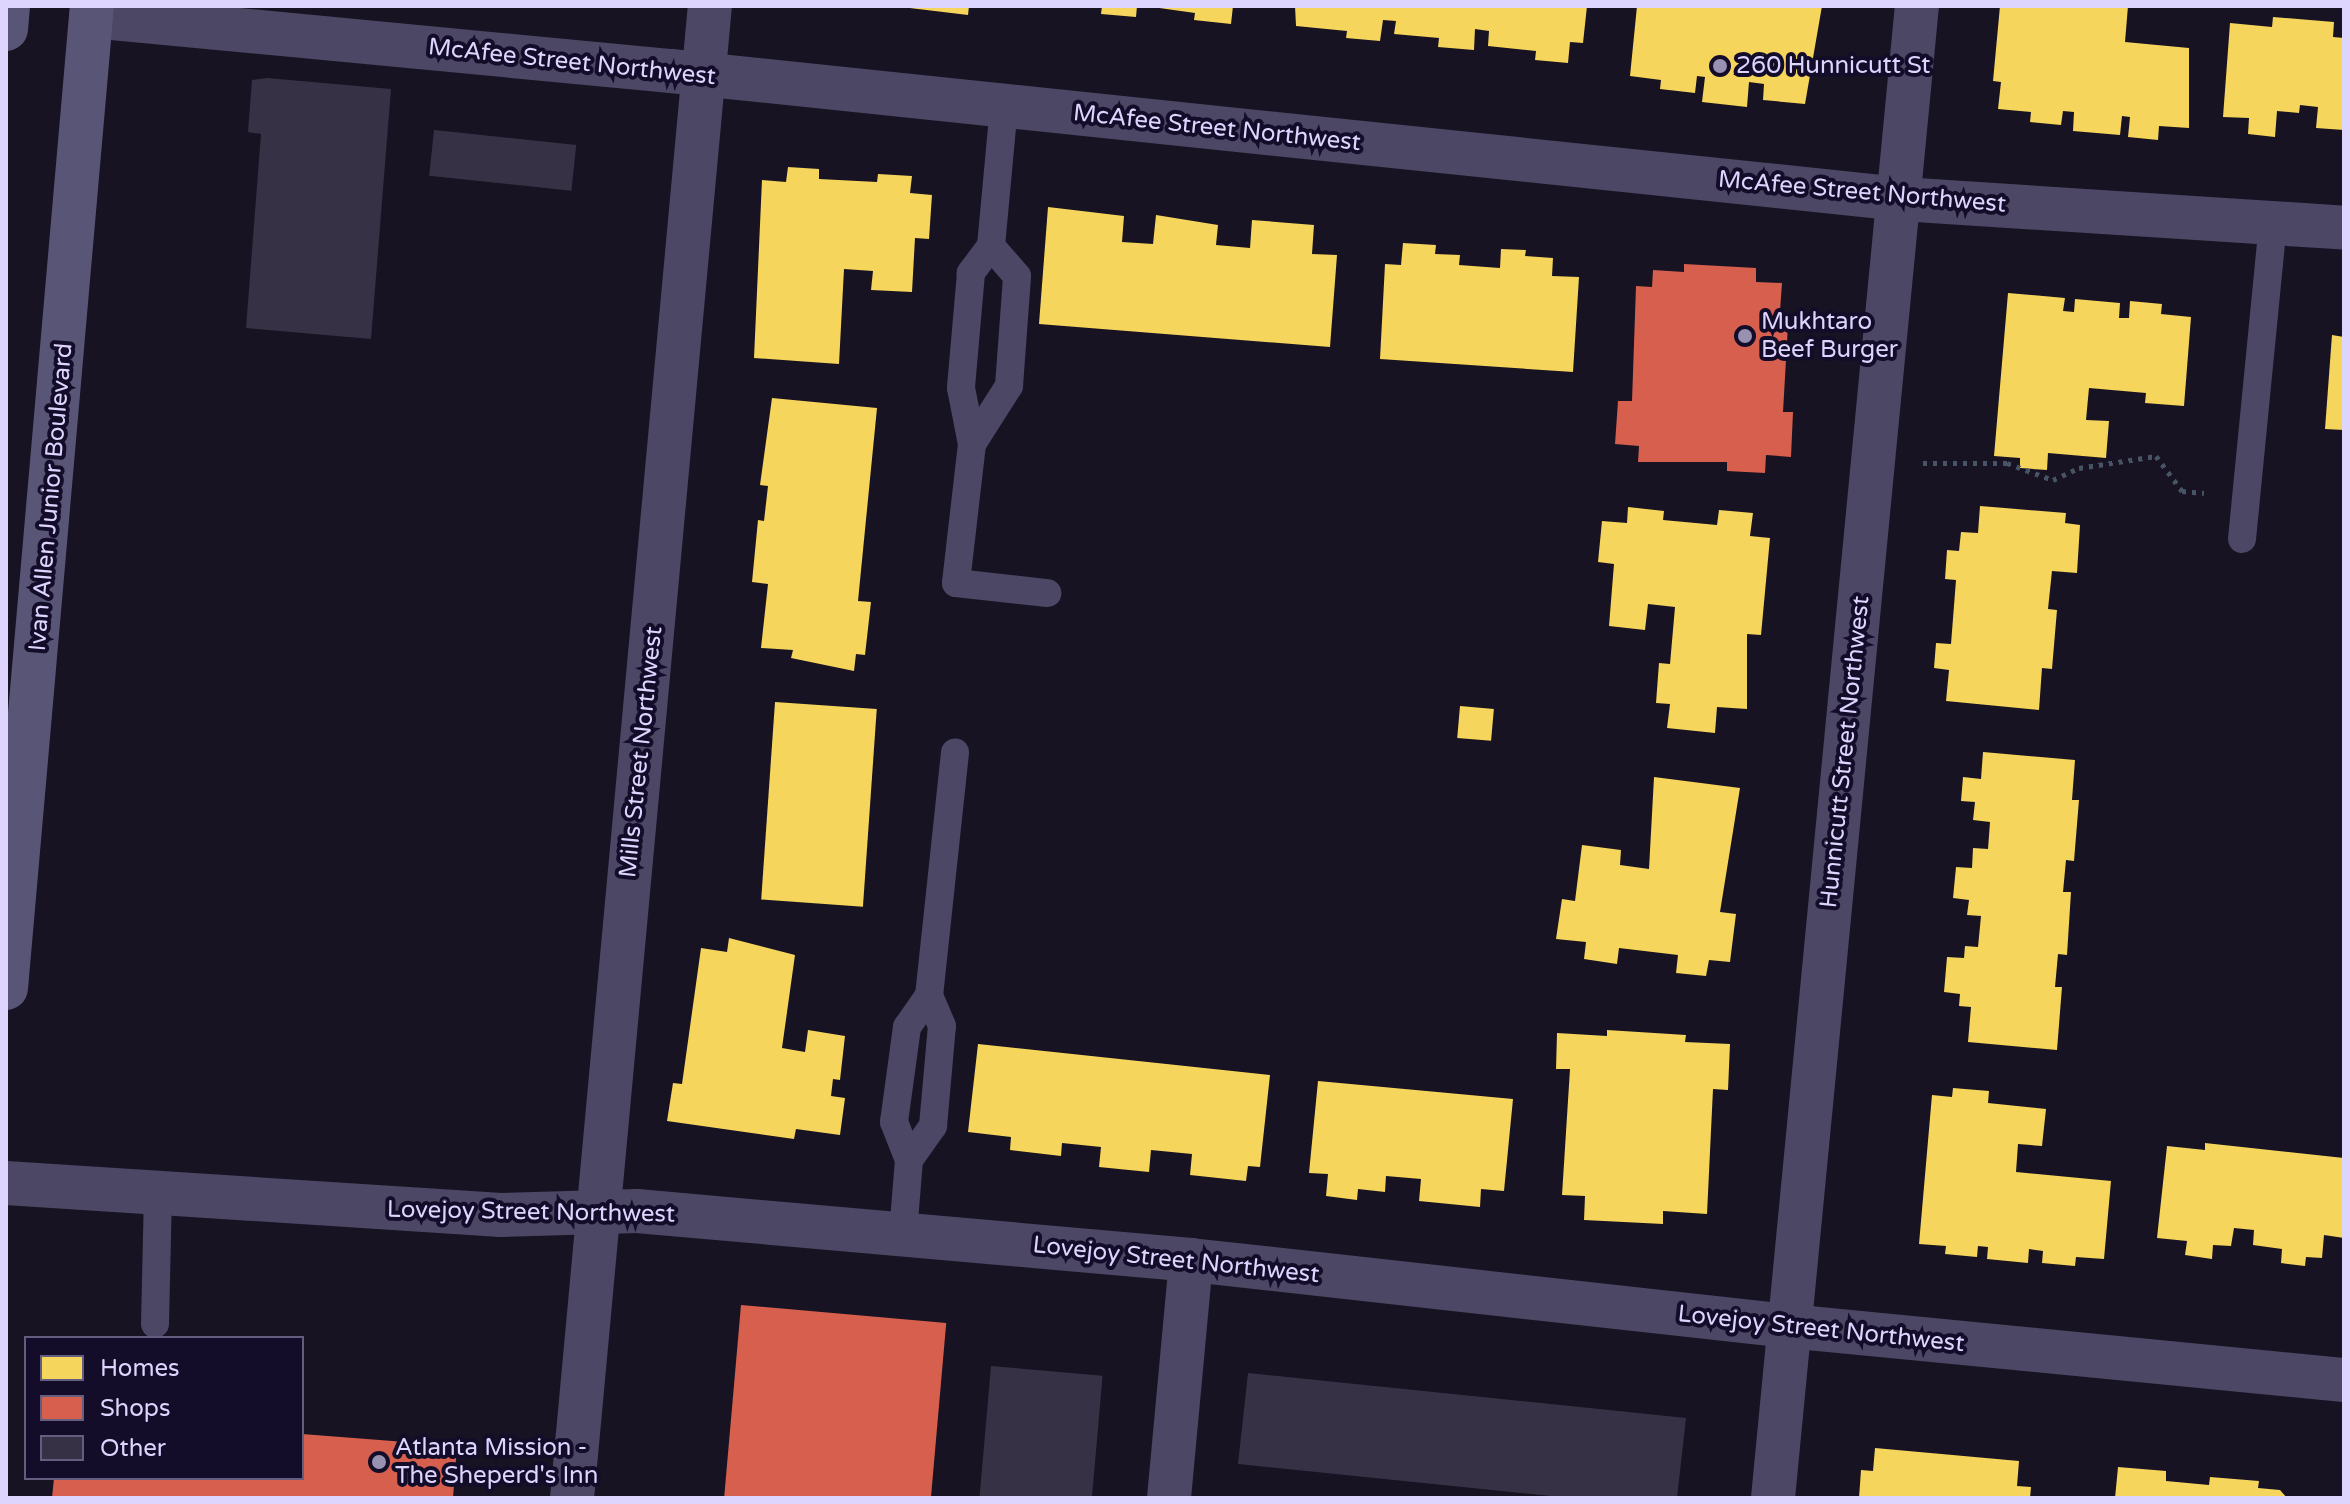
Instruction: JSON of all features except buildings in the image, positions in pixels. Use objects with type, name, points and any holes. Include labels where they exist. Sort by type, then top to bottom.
[{"type":"main road","points":[[6,29],[8,6]]},
{"type":"main road","name":"Ivan Allen Junior Boulevard","points":[[6,988],[13,819],[92,11]]},
{"type":"street","name":"Mills Street Northwest","points":[[572,1498],[596,1211],[710,6]]},
{"type":"street","name":"Hunnicutt Street Northwest","points":[[1773,1498],[1901,199],[1917,6]]},
{"type":"street","name":"McAfee Street Northwest","points":[[92,11],[1901,199],[2273,220],[2344,228]]},
{"type":"street","name":"Lovejoy Street Northwest","points":[[6,1183],[501,1215],[596,1211],[903,1234],[1191,1260],[1788,1326],[2344,1380]]},
{"type":"street","points":[[1169,1498],[1191,1260]]},
{"type":"lane","points":[[1004,106],[991,246],[971,273],[961,388],[972,444],[956,583],[1047,593]]},
{"type":"lane","points":[[2242,539],[2273,220]]},
{"type":"lane","points":[[972,444],[1009,386],[1017,276],[991,246]]},
{"type":"lane","points":[[903,1234],[909,1160],[894,1122],[907,1027],[929,996],[955,752]]},
{"type":"lane","points":[[909,1160],[933,1126],[942,1026],[929,996]]},
{"type":"lane","points":[[155,1324],[158,1194]]},
{"type":"path","points":[[1874,464],[2007,463],[2053,480],[2079,468],[2156,456],[2182,491],[2246,498]]},
{"type":"place","name":"260 Hunnicutt St","points":[[1720,66]]},
{"type":"place","name":"Mukhtaro Beef Burger","points":[[1745,336]]},
{"type":"place","name":"Atlanta Mission - The Sheperd's Inn","points":[[379,1462]]}]
